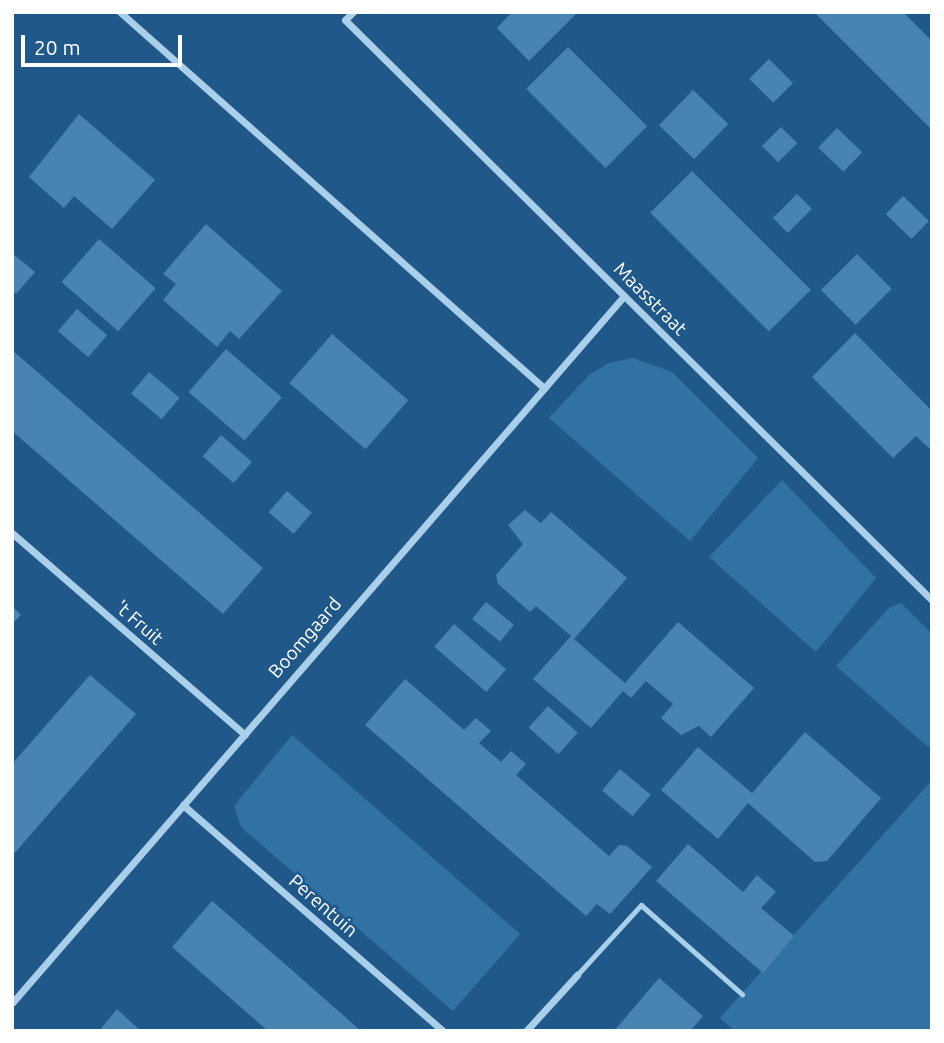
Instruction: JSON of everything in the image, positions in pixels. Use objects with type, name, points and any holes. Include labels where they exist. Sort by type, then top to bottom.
[{"type":"street","points":[[120,12],[544,388]]},
{"type":"street","name":"Maasstraat","points":[[353,12],[345,20],[932,600]]},
{"type":"street","name":"Boomgaard","points":[[12,1003],[624,296]]},
{"type":"street","name":"'t Fruit","points":[[12,533],[244,735]]},
{"type":"street","name":"Perentuin","points":[[183,805],[443,1031]]},
{"type":"street","points":[[526,1031],[578,975]]},
{"type":"lane","points":[[578,975],[641,905],[742,994]]},
{"type":"shaded area","points":[[633,358],[672,372],[758,458],[690,541],[549,418],[589,375],[609,363]]},
{"type":"shaded area","points":[[782,480],[876,578],[816,652],[709,557]]},
{"type":"shaded area","points":[[901,603],[932,634],[932,744],[928,747],[836,666],[890,607]]},
{"type":"shaded area","points":[[292,735],[520,934],[453,1011],[241,827],[234,806]]},
{"type":"shaded area","points":[[932,780],[932,1031],[735,1031],[720,1018]]},
{"type":"building","points":[[512,12],[578,12],[529,61],[497,28]]},
{"type":"building","points":[[814,12],[903,12],[932,41],[932,130]]},
{"type":"building","points":[[568,47],[647,126],[605,168],[526,89]]},
{"type":"building","points":[[769,59],[793,83],[773,103],[749,79]]},
{"type":"building","points":[[693,90],[728,124],[694,159],[659,125]]},
{"type":"building","points":[[79,114],[155,180],[112,229],[74,196],[64,208],[29,177]]},
{"type":"building","points":[[781,127],[797,143],[778,162],[762,146]]},
{"type":"building","points":[[837,128],[862,152],[843,172],[818,147]]},
{"type":"building","points":[[692,171],[811,290],[769,332],[650,213]]},
{"type":"building","points":[[797,194],[812,209],[788,233],[773,218]]},
{"type":"building","points":[[903,196],[929,221],[912,239],[886,214]]},
{"type":"building","points":[[206,224],[282,291],[239,339],[230,331],[217,347],[163,300],[176,284],[163,274]]},
{"type":"building","points":[[99,239],[156,288],[118,331],[62,282]]},
{"type":"building","points":[[12,253],[35,272],[16,294],[12,291]]},
{"type":"building","points":[[857,254],[892,289],[856,325],[821,290]]},
{"type":"building","points":[[77,309],[107,335],[88,357],[58,331]]},
{"type":"building","points":[[855,333],[932,411],[932,451],[916,436],[893,458],[812,377]]},
{"type":"building","points":[[332,334],[408,400],[366,449],[289,383]]},
{"type":"building","points":[[226,349],[282,398],[244,441],[189,392]]},
{"type":"building","points":[[12,350],[263,568],[223,614],[12,431]]},
{"type":"building","points":[[149,372],[180,398],[162,419],[131,393]]},
{"type":"building","points":[[221,435],[252,462],[234,483],[203,456]]},
{"type":"building","points":[[287,491],[312,513],[294,534],[269,512]]},
{"type":"building","points":[[525,510],[541,523],[551,512],[627,578],[574,639],[625,683],[678,622],[754,688],[711,737],[699,726],[681,735],[661,718],[673,704],[646,681],[631,698],[623,691],[591,728],[533,679],[571,636],[536,606],[530,612],[498,584],[496,575],[523,544],[508,525]]},
{"type":"building","points":[[486,602],[514,625],[500,642],[472,619]]},
{"type":"building","points":[[12,606],[21,615],[12,624]]},
{"type":"building","points":[[454,624],[506,669],[486,692],[434,647]]},
{"type":"building","points":[[90,675],[136,714],[12,856],[12,764]]},
{"type":"building","points":[[405,679],[464,730],[476,718],[491,731],[479,743],[501,762],[511,751],[526,764],[516,775],[609,856],[619,845],[627,846],[652,867],[610,914],[597,904],[586,916],[365,725]]},
{"type":"building","points":[[548,706],[578,733],[558,754],[529,728]]},
{"type":"building","points":[[805,732],[881,798],[827,861],[815,862],[748,803],[718,839],[661,790],[698,747],[752,793]]},
{"type":"building","points":[[620,769],[651,795],[633,816],[602,790]]},
{"type":"building","points":[[688,844],[743,892],[757,875],[776,892],[761,908],[794,936],[763,973],[656,881]]},
{"type":"building","points":[[212,901],[361,1031],[268,1031],[172,947]]},
{"type":"building","points":[[659,978],[703,1016],[690,1031],[614,1031]]},
{"type":"building","points":[[117,1009],[132,1023],[141,1031],[99,1031]]}]
